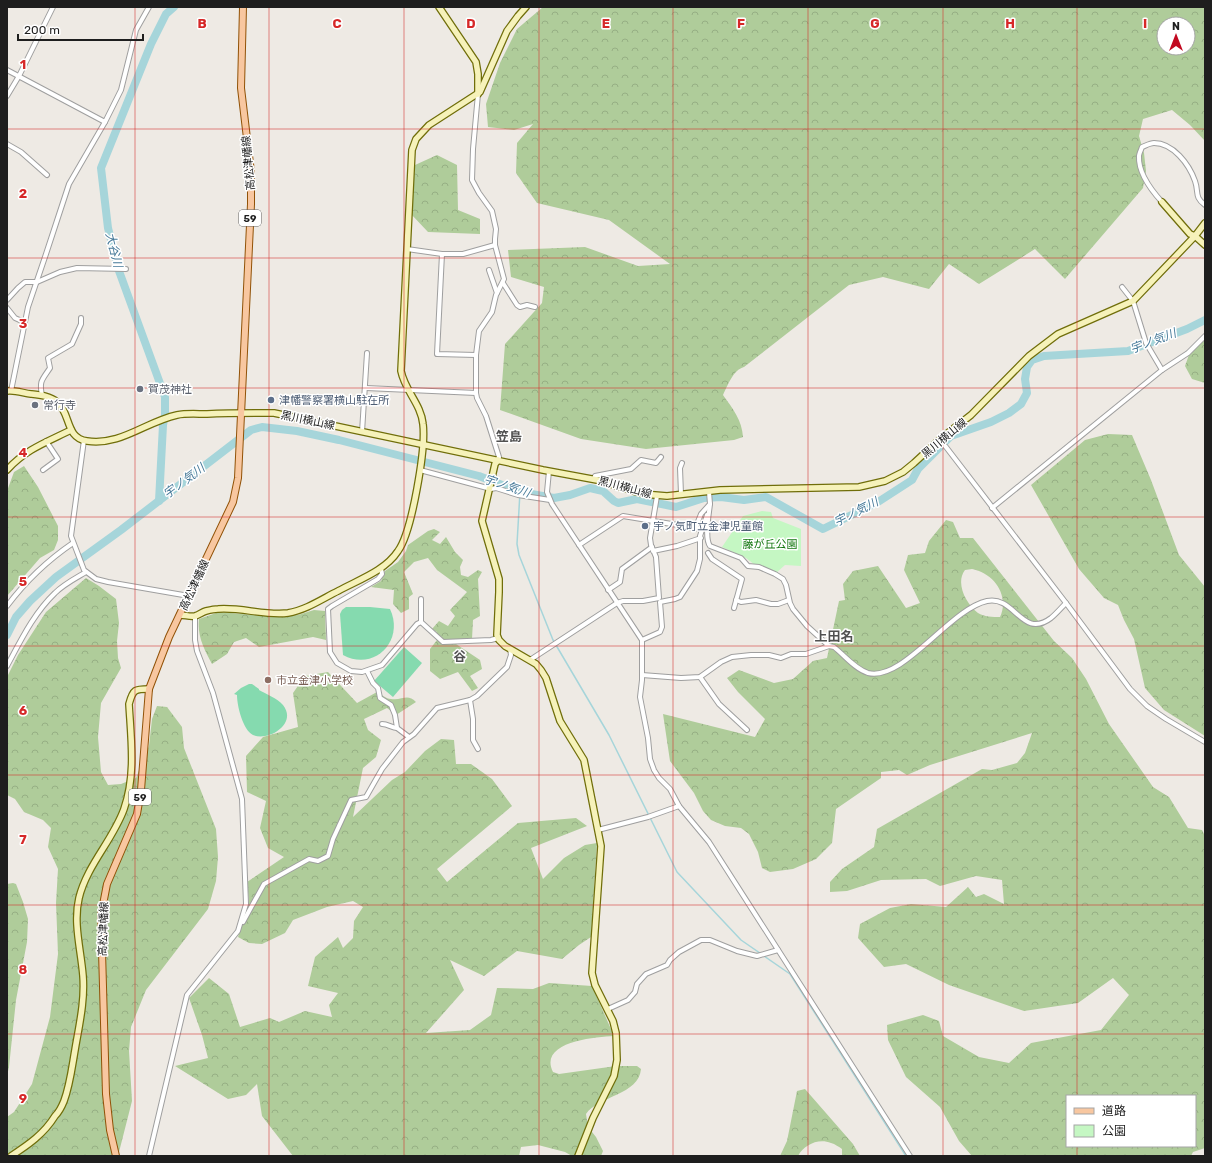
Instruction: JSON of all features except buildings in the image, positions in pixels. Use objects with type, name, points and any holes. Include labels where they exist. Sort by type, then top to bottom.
[{"type":"main road","name":"高松津幡線","points":[[116,1156],[110,1130],[106,1094],[101,915],[107,884],[137,814],[141,790],[150,689],[169,637],[233,502],[238,478],[251,204],[251,172],[240,88],[243,7]]},
{"type":"street","points":[[7,96],[19,76],[53,7]]},
{"type":"street","points":[[149,7],[136,30],[121,90],[105,122],[69,184],[24,322],[9,391],[53,399],[59,403],[63,409],[71,430],[76,436],[84,440],[71,536],[85,571],[96,579],[108,582],[189,596]]},
{"type":"street","points":[[439,7],[476,62],[478,74],[478,94],[472,180],[479,193],[492,210],[496,229],[495,245],[504,279],[497,293],[492,312],[479,330],[476,355],[477,398],[486,416],[500,457],[495,464],[482,520],[499,579],[500,592],[497,630],[498,638],[502,644],[539,667],[544,674],[560,722],[584,760],[601,846],[592,973],[595,985],[613,1021],[616,1033],[617,1060],[614,1076],[593,1118],[578,1156]]},
{"type":"street","points":[[180,615],[195,616],[206,611],[218,609],[234,609],[270,613],[294,612],[319,601],[381,568],[391,560],[398,551],[407,531],[422,457],[423,445],[423,423],[418,407],[407,390],[403,380],[401,360],[412,150],[416,139],[430,125],[480,92],[507,31],[526,7]]},
{"type":"street","points":[[7,70],[105,122]]},
{"type":"street","points":[[1205,205],[1198,200],[1195,181],[1186,164],[1175,151],[1153,143],[1142,147],[1138,156],[1141,169],[1148,185],[1190,234],[1195,236],[1205,245]]},
{"type":"street","points":[[7,144],[21,152],[46,175]]},
{"type":"street","name":"黒川横山線","points":[[84,440],[93,442],[118,439],[176,415],[274,413],[549,471],[594,479],[643,494],[656,500],[681,494],[859,487],[885,481],[903,472],[971,415],[1030,356],[1058,334],[1133,301],[1195,236],[1205,223]]},
{"type":"street","points":[[407,249],[442,254],[463,254],[495,245]]},
{"type":"street","points":[[442,254],[437,354],[476,355]]},
{"type":"street","points":[[7,300],[25,282],[37,282],[60,272],[77,268],[125,269]]},
{"type":"street","points":[[489,270],[497,293]]},
{"type":"street","points":[[503,283],[517,305],[520,307],[527,305],[535,307]]},
{"type":"street","points":[[1122,287],[1133,301],[1147,344],[1162,370]]},
{"type":"street","points":[[7,308],[15,318],[24,322]]},
{"type":"street","points":[[42,396],[40,388],[42,379],[50,368],[48,358],[72,344],[81,324],[81,318]]},
{"type":"street","points":[[992,508],[1162,370],[1188,353],[1205,336]]},
{"type":"street","points":[[362,432],[366,388],[367,353]]},
{"type":"street","points":[[366,388],[476,393]]},
{"type":"street","points":[[7,470],[16,460],[46,441],[71,430]]},
{"type":"street","points":[[43,470],[58,459],[46,441]]},
{"type":"street","points":[[940,441],[1066,603],[1130,689],[1147,706],[1205,742]]},
{"type":"street","points":[[594,479],[595,476],[631,469],[641,460],[656,463],[661,457]]},
{"type":"street","points":[[681,494],[680,468],[682,463]]},
{"type":"street","points":[[549,471],[547,492],[550,499],[642,640],[642,675],[640,697],[648,738],[650,758],[654,770],[659,778],[670,789],[679,806],[709,842],[910,1156]]},
{"type":"street","points":[[419,473],[491,486],[520,496],[550,499]]},
{"type":"street","points":[[709,493],[708,543],[710,546],[708,553],[712,559],[742,579],[734,608]]},
{"type":"street","points":[[530,660],[617,603],[622,601],[643,601],[659,598],[656,557],[652,549],[650,538],[656,500]]},
{"type":"street","points":[[695,529],[701,514],[710,502]]},
{"type":"street","points":[[642,640],[660,632],[662,627],[660,602],[680,597],[697,571],[702,529],[709,509]]},
{"type":"street","points":[[579,545],[623,516],[702,529]]},
{"type":"street","points":[[608,590],[620,582],[622,569],[652,549],[677,546],[701,538]]},
{"type":"street","points":[[7,606],[50,560],[74,544]]},
{"type":"street","points":[[710,546],[741,558],[748,566],[758,567],[776,574],[783,579],[793,609],[807,626],[829,646],[834,647],[859,669],[868,673],[880,673],[888,670],[912,656],[956,618],[978,604],[989,600],[1003,602],[1014,610],[1027,623],[1038,623],[1050,618],[1066,603]]},
{"type":"street","points":[[700,553],[708,553]]},
{"type":"street","points":[[381,568],[382,574],[378,579],[330,607],[327,611],[330,652],[334,660],[342,667],[351,671],[362,672],[382,665],[417,624],[421,622]]},
{"type":"street","points":[[7,666],[23,636],[46,603],[56,592],[85,571]]},
{"type":"street","points":[[421,599],[421,622],[444,642],[491,640],[498,638]]},
{"type":"street","points":[[736,600],[741,602],[756,600],[771,604],[778,604],[790,600]]},
{"type":"street","points":[[149,1156],[187,995],[238,932],[246,904],[242,799],[213,693],[197,651],[195,640],[195,616]]},
{"type":"street","points":[[642,675],[681,678],[700,677],[721,662],[732,657],[763,655],[781,658],[791,654],[806,654],[829,646]]},
{"type":"street","points":[[240,925],[264,884],[309,859],[318,861],[328,856],[333,839],[351,800],[366,797],[382,769],[403,742],[428,720],[437,708],[470,700],[485,690],[507,667],[511,655],[510,649]]},
{"type":"street","points":[[367,671],[373,683],[378,688],[380,698],[391,705],[397,728]]},
{"type":"street","points":[[700,677],[719,704],[747,730]]},
{"type":"street","points":[[11,1156],[38,1137],[55,1118],[64,1101],[73,1064],[83,1002],[83,976],[76,913],[79,897],[88,873],[119,820],[128,795],[132,767],[129,704],[131,696],[134,691],[139,689],[150,689]]},
{"type":"street","points":[[470,700],[473,719],[473,740],[478,749]]},
{"type":"street","points":[[382,724],[387,724],[397,728],[409,737]]},
{"type":"street","points":[[598,830],[679,806]]},
{"type":"street","points":[[608,1009],[628,1000],[635,992],[637,984],[646,974],[668,965],[670,960],[679,952],[701,940],[710,940],[736,951],[757,956],[778,950]]},
{"type":"green space","points":[[543,7],[1205,7],[1205,141],[1190,125],[1172,110],[1143,119],[1139,136],[1144,153],[1146,171],[1143,188],[1065,279],[1035,249],[979,284],[949,264],[929,289],[883,277],[849,285],[737,371],[734,375],[723,395],[739,420],[743,437],[734,440],[646,449],[581,439],[500,410],[505,344],[542,303],[544,287],[511,277],[508,250],[585,247],[638,266],[670,264],[609,220],[537,203],[516,173],[517,143],[533,124],[514,130],[488,127],[486,104],[500,63],[517,29]]},
{"type":"green space","points":[[437,155],[457,165],[458,210],[480,219],[480,234],[428,232],[411,214],[415,165]]},
{"type":"green space","points":[[1205,339],[1205,383],[1192,379],[1185,366],[1190,352]]},
{"type":"green space","points":[[1108,434],[1132,435],[1151,480],[1179,555],[1205,587],[1205,736],[1164,710],[1145,688],[1134,639],[1118,605],[1104,598],[1079,569],[1031,485],[1085,440]]},
{"type":"green space","points":[[24,466],[38,487],[58,526],[58,540],[54,550],[40,558],[7,596],[7,491],[14,472]]},
{"type":"green space","name":"藤が丘公園","points":[[762,511],[771,512],[773,518],[801,529],[801,566],[785,565],[775,574],[722,547],[743,516]]},
{"type":"green space","points":[[946,520],[953,522],[960,538],[973,538],[1054,641],[1072,658],[1086,679],[1109,724],[1153,787],[1169,797],[1188,828],[1202,830],[1205,836],[1205,1148],[1193,1152],[1191,1156],[972,1156],[959,1141],[940,1107],[906,1077],[888,1040],[887,1025],[923,1015],[939,1021],[943,1036],[979,1057],[1009,1063],[1031,1043],[1101,1030],[1129,995],[1113,978],[1078,1003],[1024,1011],[949,985],[906,964],[884,967],[858,938],[860,924],[890,908],[911,904],[946,907],[968,887],[976,897],[984,894],[1004,904],[1002,880],[976,876],[940,886],[926,879],[881,880],[847,891],[830,892],[830,882],[842,869],[874,847],[877,829],[982,769],[992,770],[1017,763],[1025,753],[1032,733],[930,765],[907,775],[899,770],[881,772],[881,778],[836,809],[832,843],[816,859],[793,869],[770,872],[762,868],[758,852],[749,834],[741,828],[725,826],[711,820],[703,811],[694,793],[670,761],[663,714],[755,737],[765,719],[738,692],[727,678],[739,670],[774,683],[793,679],[813,661],[827,658],[839,601],[845,600],[843,584],[853,571],[878,566],[906,608],[920,603],[904,570],[908,555],[925,553],[929,541]],"holes":[[[972,569],[980,571],[993,580],[998,587],[1003,601],[1003,609],[1000,617],[978,613],[963,593],[961,581],[965,570]]]},
{"type":"green space","points":[[434,529],[440,532],[432,540],[440,544],[446,537],[455,552],[463,560],[460,567],[461,575],[468,577],[478,570],[482,572],[478,579],[480,616],[473,620],[472,639],[458,639],[456,644],[480,660],[482,669],[470,676],[478,688],[472,691],[458,672],[440,679],[430,671],[430,649],[437,640],[437,632],[432,629],[439,621],[448,626],[455,616],[450,610],[467,592],[437,570],[428,558],[414,562],[404,572],[413,594],[409,597],[409,609],[401,613],[393,604],[394,590],[371,587],[381,581],[385,571],[398,562],[406,551],[408,545],[428,531]]},
{"type":"green space","points":[[86,578],[116,599],[119,623],[117,641],[118,658],[121,668],[101,703],[98,737],[101,772],[108,785],[121,784],[136,778],[149,746],[152,719],[157,706],[167,707],[182,727],[184,748],[216,829],[218,857],[216,881],[208,909],[146,990],[131,1027],[129,1051],[132,1101],[118,1156],[7,1156],[7,1117],[14,1112],[32,1084],[50,1017],[58,954],[56,903],[58,869],[48,847],[51,828],[43,820],[24,812],[15,799],[7,795],[7,677],[18,655],[46,612]]},
{"type":"green space","points":[[346,607],[390,609],[394,621],[393,632],[390,642],[384,650],[375,656],[366,659],[355,659],[343,655],[340,614]]},
{"type":"green space","points":[[314,610],[325,611],[326,640],[313,637],[259,647],[246,638],[234,642],[227,654],[212,664],[200,637],[199,619],[219,612],[275,617],[298,615]]},
{"type":"green space","points":[[404,647],[422,663],[393,697],[374,681]]},
{"type":"green space","points":[[328,672],[357,703],[377,692],[389,699],[410,698],[416,702],[396,715],[387,708],[364,719],[368,730],[381,740],[376,757],[363,768],[353,817],[392,780],[405,772],[425,751],[441,739],[454,740],[456,764],[471,764],[492,779],[512,806],[437,869],[447,882],[518,823],[576,818],[587,826],[531,848],[543,879],[564,858],[585,845],[597,843],[591,937],[562,959],[517,951],[484,976],[450,960],[464,990],[426,1033],[470,1030],[491,1015],[497,988],[533,989],[549,983],[592,986],[614,1036],[570,1043],[560,1048],[553,1054],[550,1062],[553,1072],[559,1074],[616,1066],[637,1066],[641,1069],[639,1078],[626,1090],[599,1103],[586,1114],[588,1127],[596,1137],[603,1151],[601,1156],[572,1156],[565,1152],[538,1145],[521,1147],[519,1156],[293,1156],[262,1116],[257,1084],[246,1095],[228,1099],[175,1066],[208,1058],[202,1035],[189,998],[209,978],[229,994],[240,1027],[270,1018],[279,1022],[305,1011],[332,1017],[329,1005],[338,993],[308,986],[315,957],[338,937],[343,948],[353,938],[354,921],[363,907],[353,901],[327,907],[293,920],[285,933],[262,944],[249,943],[238,937],[249,901],[247,882],[284,857],[268,848],[260,828],[266,801],[247,792],[246,756],[263,737],[298,727],[293,693],[305,676]]},
{"type":"green space","points":[[249,684],[252,684],[259,690],[278,700],[287,712],[287,719],[284,725],[273,734],[266,736],[253,735],[246,728],[239,711],[237,695],[234,694]]},
{"type":"green space","points":[[7,884],[16,884],[28,919],[27,942],[16,1000],[7,1076]]},
{"type":"green space","points":[[805,1089],[853,1144],[860,1156],[842,1156],[842,1149],[832,1143],[821,1141],[808,1146],[798,1156],[780,1156],[787,1141],[797,1091]]},
{"type":"waterway","name":"大谷川","points":[[159,501],[165,397],[119,271],[108,228],[101,168],[151,44],[166,14],[174,7]]},
{"type":"waterway","name":"宇ノ気川","points":[[7,635],[16,617],[30,601],[56,577],[121,530],[251,430],[262,427],[297,431],[339,440],[479,476],[520,492],[554,498],[570,495],[590,488],[603,491],[618,503],[637,499],[676,507],[704,498],[721,497],[744,500],[766,497],[823,529],[878,502],[912,480],[918,469],[951,436],[991,422],[1009,413],[1021,404],[1027,393],[1025,379],[1027,367],[1032,360],[1044,356],[1128,351],[1187,329],[1205,320]]},
{"type":"waterway","points":[[520,492],[517,544],[519,555],[553,640],[609,735],[677,872],[741,940],[790,974],[906,1156]]},
{"type":"place","name":"賀茂神社","points":[[140,389]]},
{"type":"place","name":"津幡警察署横山駐在所","points":[[271,400]]},
{"type":"place","name":"常行寺","points":[[35,405]]},
{"type":"place","name":"宇ノ気町立金津児童館","points":[[645,526]]},
{"type":"place","name":"市立金津小学校","points":[[268,680]]},
{"type":"district","name":"笠島","points":[[509,436]]},
{"type":"district","name":"上田名","points":[[834,636]]},
{"type":"district","name":"谷","points":[[460,656]]}]
